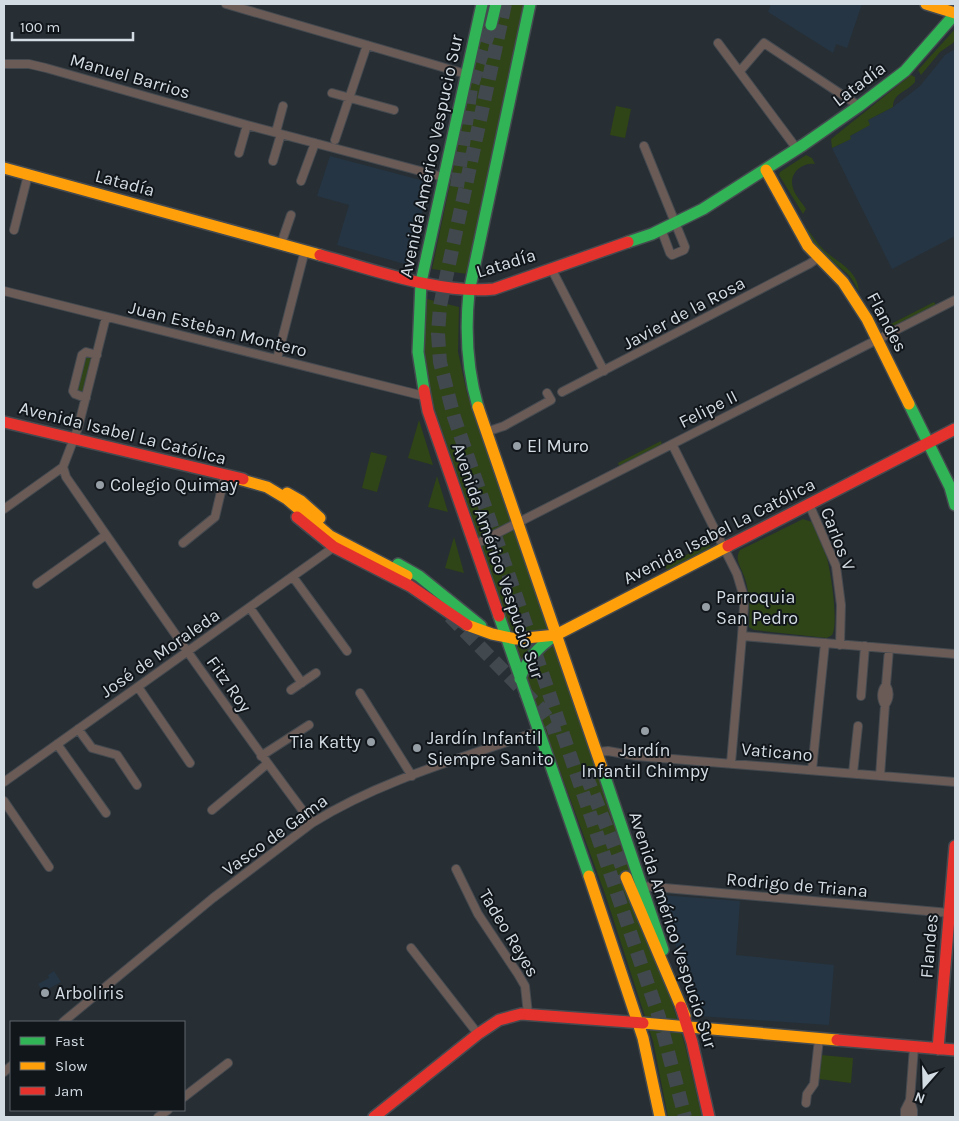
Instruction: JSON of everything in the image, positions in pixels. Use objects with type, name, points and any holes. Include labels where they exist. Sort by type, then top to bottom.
[{"type":"main road","name":"Avenida Américo Vespucio Sur","points":[[482,4],[421,282],[418,345],[424,396],[616,953],[639,1024],[660,1117]]},
{"type":"main road","points":[[491,25],[496,4]]},
{"type":"main road","name":"Avenida Américo Vespucio Sur","points":[[530,4],[469,292],[465,335],[466,355],[486,432],[516,523],[597,752],[688,1028],[709,1117]]},
{"type":"main road","points":[[926,4],[955,14]]},
{"type":"main road","name":"Latadía","points":[[4,168],[421,282],[469,292],[494,289],[652,234],[703,209],[797,149],[905,71],[955,14]]},
{"type":"main road","name":"Flandes","points":[[766,170],[795,226],[818,258],[843,282],[877,339],[950,486],[955,505]]},
{"type":"main road","name":"Avenida Isabel La Católica","points":[[4,422],[270,485],[301,501],[334,531],[420,576],[492,634]]},
{"type":"main road","name":"Avenida Isabel La Católica","points":[[230,477],[266,491],[334,547],[410,586],[461,622],[506,638],[528,640],[556,635],[955,430]]},
{"type":"main road","points":[[230,477],[267,487],[287,499],[330,536],[407,576]]},
{"type":"main road","points":[[520,679],[525,665],[535,651],[556,635]]},
{"type":"main road","name":"Flandes","points":[[938,1049],[955,846]]},
{"type":"main road","points":[[626,877],[684,1016]]},
{"type":"main road","points":[[374,1117],[478,1034],[504,1018],[515,1015],[528,1014],[955,1050]]},
{"type":"street","points":[[226,4],[466,74]]},
{"type":"street","points":[[718,43],[797,149]]},
{"type":"street","points":[[740,71],[764,44],[859,106]]},
{"type":"street","points":[[335,140],[367,45]]},
{"type":"street","name":"Manuel Barrios","points":[[4,64],[29,64],[46,68],[443,177]]},
{"type":"street","points":[[332,93],[394,110]]},
{"type":"street","points":[[273,161],[283,106]]},
{"type":"street","points":[[239,153],[247,124]]},
{"type":"street","points":[[301,181],[315,142]]},
{"type":"street","points":[[644,146],[685,247],[684,250],[672,255],[662,229]]},
{"type":"street","points":[[14,230],[28,175]]},
{"type":"street","points":[[282,244],[290,215]]},
{"type":"street","points":[[277,359],[305,250]]},
{"type":"street","name":"Javier de la Rosa","points":[[562,392],[810,264],[818,258]]},
{"type":"street","points":[[551,268],[604,371]]},
{"type":"street","name":"Juan Esteban Montero","points":[[4,291],[424,396]]},
{"type":"street","name":"Felipe II","points":[[474,545],[955,300]]},
{"type":"street","points":[[4,509],[63,467],[74,439],[86,398],[106,317]]},
{"type":"street","points":[[86,398],[75,394],[73,391],[82,355],[86,352],[97,355]]},
{"type":"street","points":[[486,432],[504,426],[551,400],[548,393]]},
{"type":"street","points":[[672,444],[737,574],[743,594],[742,636],[731,763]]},
{"type":"street","name":"Fitz Roy","points":[[63,467],[66,477],[106,535],[261,756],[312,823]]},
{"type":"street","points":[[183,543],[215,517],[230,477]]},
{"type":"street","name":"Carlos V","points":[[809,504],[836,566],[841,605],[840,645]]},
{"type":"street","points":[[37,584],[106,535]]},
{"type":"street","name":"José de Moraleda","points":[[4,782],[334,547]]},
{"type":"street","points":[[293,577],[347,651]]},
{"type":"street","points":[[250,608],[302,683]]},
{"type":"street","points":[[742,636],[955,654]]},
{"type":"street","points":[[812,770],[825,643]]},
{"type":"street","points":[[861,696],[865,646]]},
{"type":"street","points":[[880,776],[884,706],[888,701],[889,690],[886,685],[889,649]]},
{"type":"street","points":[[291,690],[316,673]]},
{"type":"street","points":[[138,687],[190,762]]},
{"type":"street","points":[[360,693],[412,776]]},
{"type":"street","points":[[261,756],[309,725]]},
{"type":"street","points":[[853,773],[858,726]]},
{"type":"street","points":[[78,729],[92,748],[117,755],[137,785]]},
{"type":"street","name":"Vasco de Gama","points":[[64,1021],[213,898],[312,823],[358,797],[412,776],[539,732]]},
{"type":"street","points":[[57,744],[106,813]]},
{"type":"street","name":"Vaticano","points":[[597,752],[608,751],[636,756],[955,782]]},
{"type":"street","points":[[212,810],[268,764]]},
{"type":"street","points":[[4,801],[49,867]]},
{"type":"street","name":"Tadeo Reyes","points":[[456,869],[478,914],[525,986],[528,1014]]},
{"type":"street","name":"Rodrigo de Triana","points":[[642,886],[950,913]]},
{"type":"street","points":[[411,948],[478,1034]]},
{"type":"street","points":[[806,1103],[807,1094],[814,1084],[819,1039]]},
{"type":"street","points":[[913,1117],[910,1100],[914,1047]]},
{"type":"street","points":[[185,1096],[228,1062]]},
{"type":"street","points":[[904,1117],[910,1100]]},
{"type":"shaded area","points":[[771,4],[862,4],[847,48],[836,44],[833,53],[768,12]]},
{"type":"shaded area","points":[[955,49],[955,236],[892,269],[832,148],[850,139],[850,136],[869,125],[868,120],[893,107],[920,86],[945,55]]},
{"type":"shaded area","points":[[330,156],[428,182],[412,266],[337,245],[349,205],[317,196]]},
{"type":"shaded area","points":[[660,895],[740,901],[736,955],[834,965],[829,1025],[698,1016]]},
{"type":"shaded area","points":[[54,971],[61,982],[43,992],[38,984],[49,978],[48,975]]},
{"type":"green space","points":[[488,4],[524,4],[467,274],[432,269]]},
{"type":"green space","points":[[955,29],[955,40],[953,43],[940,52],[921,75],[918,70]]},
{"type":"green space","points":[[911,75],[915,77],[915,82],[895,99],[893,107],[868,120],[870,125],[850,136],[851,139],[832,148],[831,139]]},
{"type":"green space","points":[[616,106],[631,109],[625,138],[610,135]]},
{"type":"green space","points":[[806,155],[812,158],[815,164],[801,167],[792,178],[795,194],[806,209],[803,214],[779,175],[780,172]]},
{"type":"green space","points":[[807,228],[824,250],[851,272],[858,284],[859,292],[847,274],[810,240]]},
{"type":"green space","points":[[427,299],[459,307],[458,352],[467,393],[639,895],[685,1045],[702,1117],[668,1117],[653,1041],[605,894],[530,689],[433,404],[426,369],[424,335]]},
{"type":"green space","points":[[934,302],[936,305],[886,330],[885,327]]},
{"type":"green space","points":[[85,357],[93,359],[84,392],[77,390]]},
{"type":"green space","points":[[419,420],[433,465],[408,458]]},
{"type":"green space","points":[[661,441],[662,445],[619,466],[618,463]]},
{"type":"green space","points":[[371,452],[387,456],[377,492],[362,488]]},
{"type":"green space","points":[[437,476],[448,512],[428,507]]},
{"type":"green space","points":[[803,519],[812,522],[829,565],[835,618],[833,633],[827,638],[754,630],[749,627],[748,595],[746,582],[738,560],[738,553],[740,550]]},
{"type":"green space","points":[[454,537],[464,573],[445,568]]},
{"type":"green space","points":[[709,543],[711,548],[667,570],[665,566]]},
{"type":"green space","points":[[821,1055],[853,1058],[851,1083],[819,1079]]},
{"type":"tunnel","points":[[505,4],[440,306],[438,334],[440,362],[454,417],[659,1017],[685,1117]]},
{"type":"tunnel","points":[[457,187],[471,88],[491,25]]},
{"type":"tunnel","points":[[407,576],[418,583],[435,601]]},
{"type":"tunnel","points":[[450,616],[540,708],[553,726],[555,733]]},
{"type":"tunnel","points":[[586,775],[626,877]]},
{"type":"traffic: fast","points":[[424,390],[418,352],[421,282],[482,4]]},
{"type":"traffic: fast","points":[[491,25],[496,4]]},
{"type":"traffic: fast","points":[[478,407],[471,378],[468,350],[469,292],[530,4]]},
{"type":"traffic: fast","points":[[628,242],[652,234],[703,209],[803,145],[859,106],[905,71],[955,14]]},
{"type":"traffic: fast","points":[[909,404],[950,487],[955,505]]},
{"type":"traffic: fast","points":[[398,564],[419,576],[481,626]]},
{"type":"traffic: fast","points":[[499,616],[589,876]]},
{"type":"traffic: fast","points":[[520,679],[526,665],[534,654],[556,635]]},
{"type":"traffic: fast","points":[[603,771],[663,950]]},
{"type":"traffic: slow","points":[[926,4],[955,13]]},
{"type":"traffic: slow","points":[[4,168],[320,255]]},
{"type":"traffic: slow","points":[[766,170],[808,246],[843,282],[867,319],[909,404]]},
{"type":"traffic: slow","points":[[478,407],[603,771]]},
{"type":"traffic: slow","points":[[235,478],[267,487],[287,499],[330,536],[407,576]]},
{"type":"traffic: slow","points":[[287,493],[301,501],[320,518]]},
{"type":"traffic: slow","points":[[467,625],[492,634],[516,639],[556,635],[728,546]]},
{"type":"traffic: slow","points":[[589,876],[643,1038],[660,1117]]},
{"type":"traffic: slow","points":[[626,877],[685,1016]]},
{"type":"traffic: slow","points":[[643,1023],[837,1040]]},
{"type":"traffic: jam","points":[[320,255],[407,280],[429,285],[473,290],[494,289],[628,242]]},
{"type":"traffic: jam","points":[[424,390],[428,411],[499,616]]},
{"type":"traffic: jam","points":[[4,422],[243,479]]},
{"type":"traffic: jam","points":[[728,546],[955,429]]},
{"type":"traffic: jam","points":[[297,517],[334,547],[410,586],[467,625]]},
{"type":"traffic: jam","points":[[938,1049],[955,846]]},
{"type":"traffic: jam","points":[[681,1007],[692,1042],[709,1117]]},
{"type":"traffic: jam","points":[[374,1117],[478,1034],[499,1020],[521,1014],[643,1023]]},
{"type":"traffic: jam","points":[[837,1040],[955,1050]]},
{"type":"place","name":"El Muro","points":[[517,446]]},
{"type":"place","name":"Colegio Quimay","points":[[100,485]]},
{"type":"place","name":"Parroquia San Pedro","points":[[706,607]]},
{"type":"place","name":"Jardín Infantil Chimpy","points":[[645,731]]},
{"type":"place","name":"Tia Katty","points":[[371,742]]},
{"type":"place","name":"Jardín Infantil Siempre Sanito","points":[[417,748]]},
{"type":"place","name":"Arboliris","points":[[45,993]]}]
